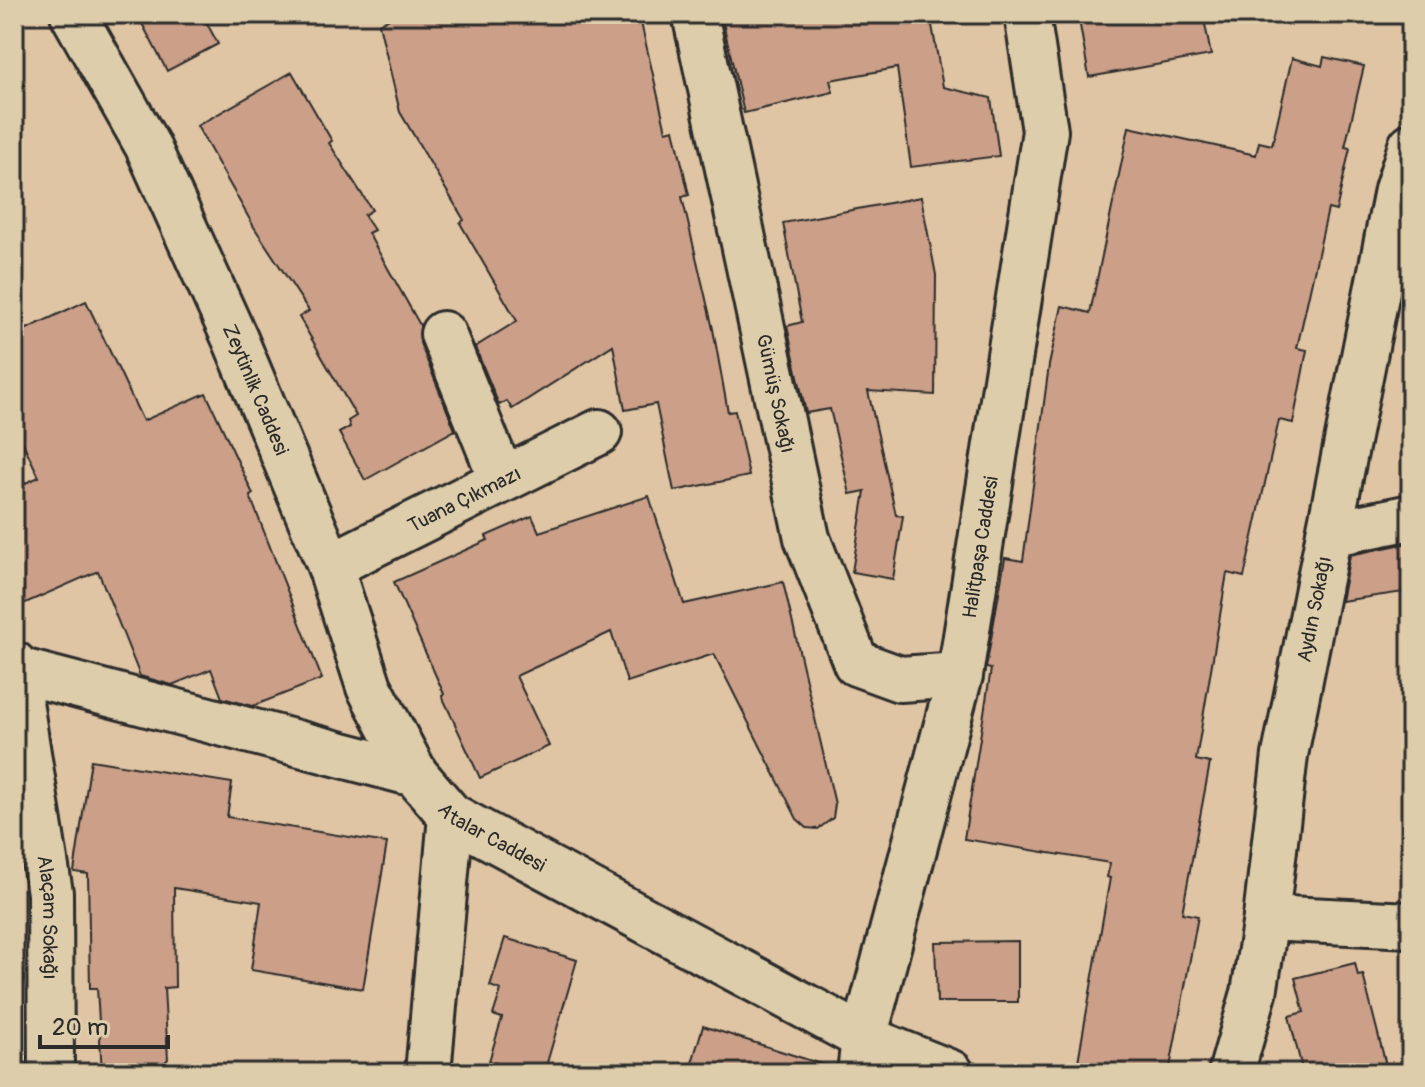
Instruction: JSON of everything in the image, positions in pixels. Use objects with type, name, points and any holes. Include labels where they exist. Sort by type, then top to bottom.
[{"type":"street","name":"Zeytinlik Caddesi","points":[[73,14],[147,145],[235,339],[330,566],[369,687],[415,774]]},
{"type":"street","name":"Gümüş Sokağı","points":[[695,14],[807,538],[856,663],[900,679],[960,675]]},
{"type":"street","name":"Halitpaşa Caddesi","points":[[862,1056],[960,675],[1045,131],[1027,14]]},
{"type":"street","name":"Aydın Sokağı","points":[[1231,1073],[1254,993],[1285,755],[1329,534],[1404,194],[1411,146]]},
{"type":"street","points":[[443,334],[502,480]]},
{"type":"street","name":"Tuana Çıkmazı","points":[[330,566],[599,432]]},
{"type":"street","points":[[1329,534],[1411,517]]},
{"type":"street","points":[[15,667],[415,774]]},
{"type":"street","name":"Alaçam Sokağı","points":[[15,667],[50,893],[51,1073]]},
{"type":"street","name":"Atalar Caddesi","points":[[415,774],[451,816],[862,1056],[951,1073]]},
{"type":"street","points":[[428,1073],[451,816]]},
{"type":"street","points":[[1266,918],[1411,925]]},
{"type":"building","points":[[137,14],[202,14],[218,44],[167,71]]},
{"type":"building","points":[[396,14],[639,14],[666,131],[674,129],[689,195],[682,197],[713,329],[728,412],[735,411],[749,476],[674,491],[656,404],[625,410],[613,345],[512,409],[507,401],[499,405],[475,347],[517,321],[460,223],[464,220],[400,112],[379,24]]},
{"type":"building","points":[[721,14],[930,14],[943,87],[991,98],[999,156],[911,167],[897,68],[830,80],[833,92],[744,113]]},
{"type":"building","points":[[1078,14],[1203,14],[1211,55],[1089,77]]},
{"type":"building","points":[[1324,57],[1364,66],[1345,147],[1350,148],[1336,211],[1328,209],[1297,348],[1307,350],[1293,423],[1279,420],[1244,577],[1227,573],[1196,760],[1210,763],[1182,913],[1198,916],[1169,1073],[1076,1073],[1110,863],[964,839],[991,669],[986,668],[1005,558],[1023,561],[1049,365],[1062,306],[1090,313],[1129,127],[1256,155],[1259,142],[1272,145],[1292,58],[1322,66]]},
{"type":"building","points":[[292,72],[332,141],[329,143],[372,210],[364,215],[374,230],[368,233],[420,325],[420,343],[455,430],[365,480],[339,433],[350,427],[348,421],[356,416],[299,317],[309,311],[254,227],[197,126]]},
{"type":"building","points":[[921,197],[936,275],[935,395],[868,391],[896,515],[903,516],[893,579],[852,572],[865,491],[850,494],[830,409],[806,413],[787,326],[802,322],[783,223]]},
{"type":"building","points":[[86,301],[143,421],[206,393],[253,494],[250,496],[322,679],[253,706],[222,698],[211,669],[172,685],[140,676],[98,571],[14,608],[14,488],[39,477],[14,424],[14,335]]},
{"type":"building","points":[[649,496],[684,604],[783,582],[835,804],[833,818],[818,829],[807,828],[797,819],[714,654],[627,682],[611,632],[516,676],[549,746],[480,778],[394,582],[488,540],[486,536],[532,516],[539,532]]},
{"type":"building","points":[[1408,543],[1411,591],[1341,601],[1350,555]]},
{"type":"building","points":[[91,760],[232,783],[227,817],[387,843],[363,989],[251,970],[261,902],[174,888],[175,987],[164,988],[168,1059],[156,1073],[102,1073],[97,988],[90,988],[88,874],[74,872]]},
{"type":"building","points":[[505,938],[577,960],[544,1073],[529,1073],[489,1061],[502,1018],[493,1015],[501,990],[490,986]]},
{"type":"building","points":[[1018,941],[1018,1002],[937,1002],[935,942]]},
{"type":"building","points":[[1355,963],[1358,976],[1363,975],[1388,1073],[1303,1073],[1289,1016],[1304,1012],[1295,978]]},
{"type":"building","points":[[703,1026],[827,1066],[825,1073],[689,1073]]}]
